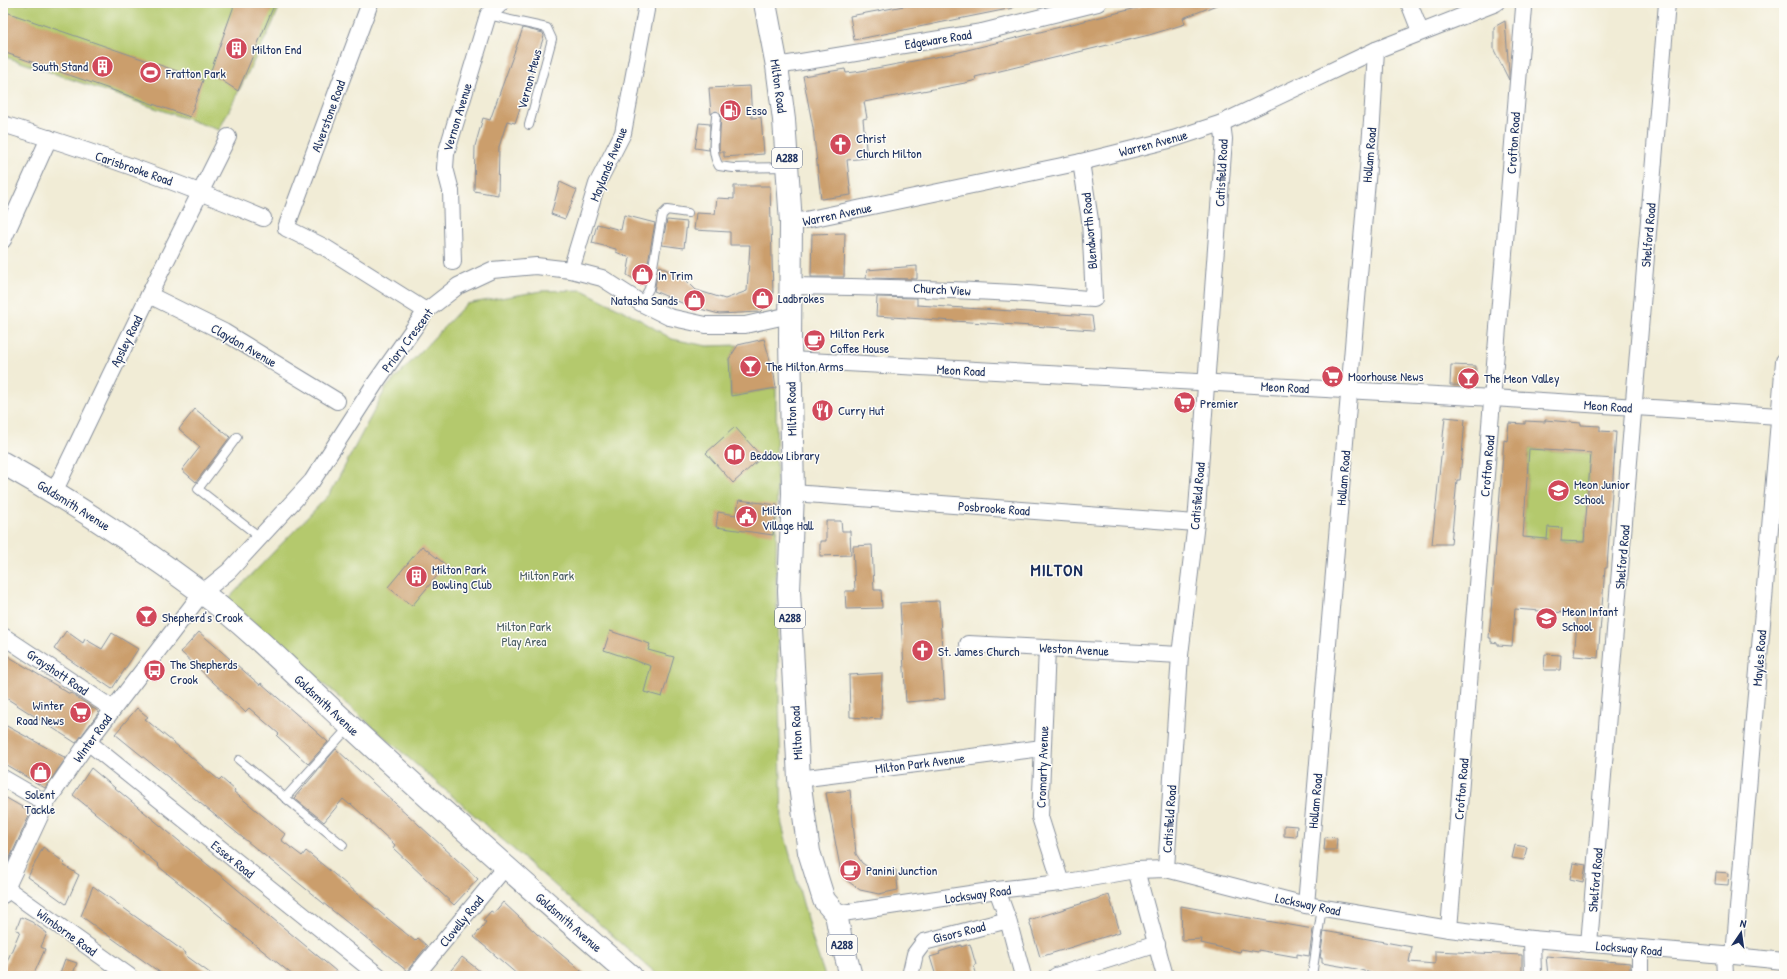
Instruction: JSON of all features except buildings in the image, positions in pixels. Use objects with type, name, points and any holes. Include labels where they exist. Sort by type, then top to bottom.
[{"type":"main road","name":"Milton Road","points":[[765,3],[776,66],[788,167],[793,493],[789,591],[799,779],[809,852],[824,900],[836,914],[851,976]]},
{"type":"main road","name":"Goldsmith Avenue","points":[[3,463],[54,492],[138,546],[202,593],[241,625],[350,726],[631,976]]},
{"type":"street","name":"Alverstone Road","points":[[370,3],[286,228],[326,248],[426,311]]},
{"type":"street","points":[[488,15],[501,3]]},
{"type":"street","name":"Edgeware Road","points":[[776,66],[982,32],[1098,3]]},
{"type":"street","points":[[1409,3],[1420,31]]},
{"type":"street","name":"Warren Avenue","points":[[790,223],[1081,162],[1173,139],[1222,123],[1376,50],[1420,31],[1495,3]]},
{"type":"street","name":"Crofton Road","points":[[1449,929],[1493,398],[1524,8],[1523,3]]},
{"type":"street","name":"Shelford Road","points":[[1589,944],[1667,3]]},
{"type":"street","name":"Maylands Avenue","points":[[571,270],[597,184],[623,133],[646,10]]},
{"type":"street","name":"Vernon Avenue","points":[[453,262],[451,191],[445,168],[446,154],[488,15]]},
{"type":"street","name":"Hollam Road","points":[[1306,905],[1350,390],[1372,120],[1376,50]]},
{"type":"street","name":"Catisfield Road","points":[[1166,869],[1180,654],[1196,523],[1224,139],[1222,123]]},
{"type":"street","name":"Carisbrooke Road","points":[[3,124],[48,138],[201,192],[263,218]]},
{"type":"street","name":"Apsley Road","points":[[54,492],[149,295],[228,137]]},
{"type":"street","points":[[3,240],[48,138]]},
{"type":"street","name":"Blendworth Road","points":[[1081,162],[1090,220],[1094,299]]},
{"type":"street","name":"Priory Crescent","points":[[202,593],[230,571],[312,481],[376,382],[426,311],[458,286],[492,270],[536,266],[571,270],[602,278],[642,303],[669,317],[706,325],[745,325],[790,315]]},
{"type":"street","name":"Church View","points":[[790,286],[884,286],[1094,299]]},
{"type":"street","name":"Claydon Avenue","points":[[149,295],[224,332],[337,401]]},
{"type":"street","name":"Meon Road","points":[[790,360],[1493,398],[1779,416]]},
{"type":"street","name":"Mayles Road","points":[[1725,976],[1729,955],[1784,361]]},
{"type":"street","name":"Posbrooke Road","points":[[793,493],[1196,523]]},
{"type":"street","name":"Winter Road","points":[[4,891],[46,803],[88,742],[202,593]]},
{"type":"street","name":"Grayshott Road","points":[[3,636],[113,709]]},
{"type":"street","name":"Weston Avenue","points":[[968,644],[1180,654]]},
{"type":"street","name":"Cromarty Avenue","points":[[1046,648],[1040,817],[1061,884]]},
{"type":"street","name":"Essex Road","points":[[88,742],[379,976]]},
{"type":"street","name":"Milton Park Avenue","points":[[799,779],[1042,748]]},
{"type":"street","points":[[3,778],[46,803]]},
{"type":"street","name":"Clovelly Road","points":[[415,976],[506,866]]},
{"type":"street","name":"Locksway Road","points":[[836,914],[997,890],[1061,884],[1136,870],[1166,869],[1306,905],[1449,929],[1532,939],[1784,961]]},
{"type":"street","points":[[1136,870],[1165,976]]},
{"type":"street","points":[[997,890],[1008,920],[1023,976]]},
{"type":"street","name":"Wimborne Road","points":[[4,891],[129,976]]},
{"type":"street","name":"Gisors Road","points":[[910,976],[915,954],[924,942],[1008,920]]},
{"type":"street","points":[[1532,939],[1533,976]]},
{"type":"street","points":[[1056,976],[1157,944]]},
{"type":"street","points":[[1640,949],[1640,976]]},
{"type":"lane","name":"Vernon Mews","points":[[488,15],[547,28],[552,39],[530,125]]},
{"type":"lane","points":[[716,116],[714,149],[715,160],[719,166],[733,168],[788,167]]},
{"type":"lane","points":[[642,303],[649,289],[662,215],[667,210],[688,212]]},
{"type":"lane","points":[[238,437],[198,489],[261,538]]},
{"type":"lane","points":[[285,798],[350,726]]},
{"type":"lane","points":[[239,760],[343,845]]},
{"type":"lane","points":[[1312,976],[1322,908]]},
{"type":"green space","name":"Fratton Park","points":[[3,3],[281,3],[271,27],[219,130],[3,56]]},
{"type":"green space","name":"Milton Park","points":[[582,290],[632,315],[672,339],[707,346],[738,345],[729,359],[731,396],[776,388],[776,562],[782,825],[813,941],[825,976],[659,976],[227,600],[330,494],[386,388],[466,304],[541,291]]},
{"type":"green space","points":[[1529,449],[1591,453],[1584,542],[1523,537]]},
{"type":"place","name":"Milton End","points":[[237,49]]},
{"type":"place","name":"South Stand","points":[[103,66]]},
{"type":"place","name":"Fratton Park","points":[[150,73]]},
{"type":"place","name":"Esso","points":[[731,110]]},
{"type":"place","name":"Christ Church Milton","points":[[840,145]]},
{"type":"place","name":"In Trim","points":[[642,275]]},
{"type":"place","name":"Ladbrokes","points":[[762,298]]},
{"type":"place","name":"Natasha Sands","points":[[694,300]]},
{"type":"place","name":"Milton Perk Coffee House","points":[[815,340]]},
{"type":"place","name":"The Milton Arms","points":[[751,366]]},
{"type":"place","name":"Moorhouse News","points":[[1333,376]]},
{"type":"place","name":"The Meon Valley","points":[[1469,378]]},
{"type":"place","name":"Premier","points":[[1185,403]]},
{"type":"place","name":"Curry Hut","points":[[822,410]]},
{"type":"place","name":"Beddow Library","points":[[734,455]]},
{"type":"place","name":"Meon Junior School","points":[[1558,491]]},
{"type":"place","name":"Milton Village Hall","points":[[747,517]]},
{"type":"place","name":"Milton Park Bowling Club","points":[[417,576]]},
{"type":"place","name":"Shepherd's Crook","points":[[146,617]]},
{"type":"place","name":"Meon Infant School","points":[[1547,618]]},
{"type":"place","name":"St. James Church","points":[[923,651]]},
{"type":"place","name":"The Shepherds Crook","points":[[154,671]]},
{"type":"place","name":"Winter Road News","points":[[80,712]]},
{"type":"place","name":"Solent Tackle","points":[[40,772]]},
{"type":"place","name":"Panini Junction","points":[[850,870]]},
{"type":"district","name":"MILTON","points":[[1057,570]]},
{"type":"park label","name":"Milton Park Play Area","points":[[524,634]]}]
